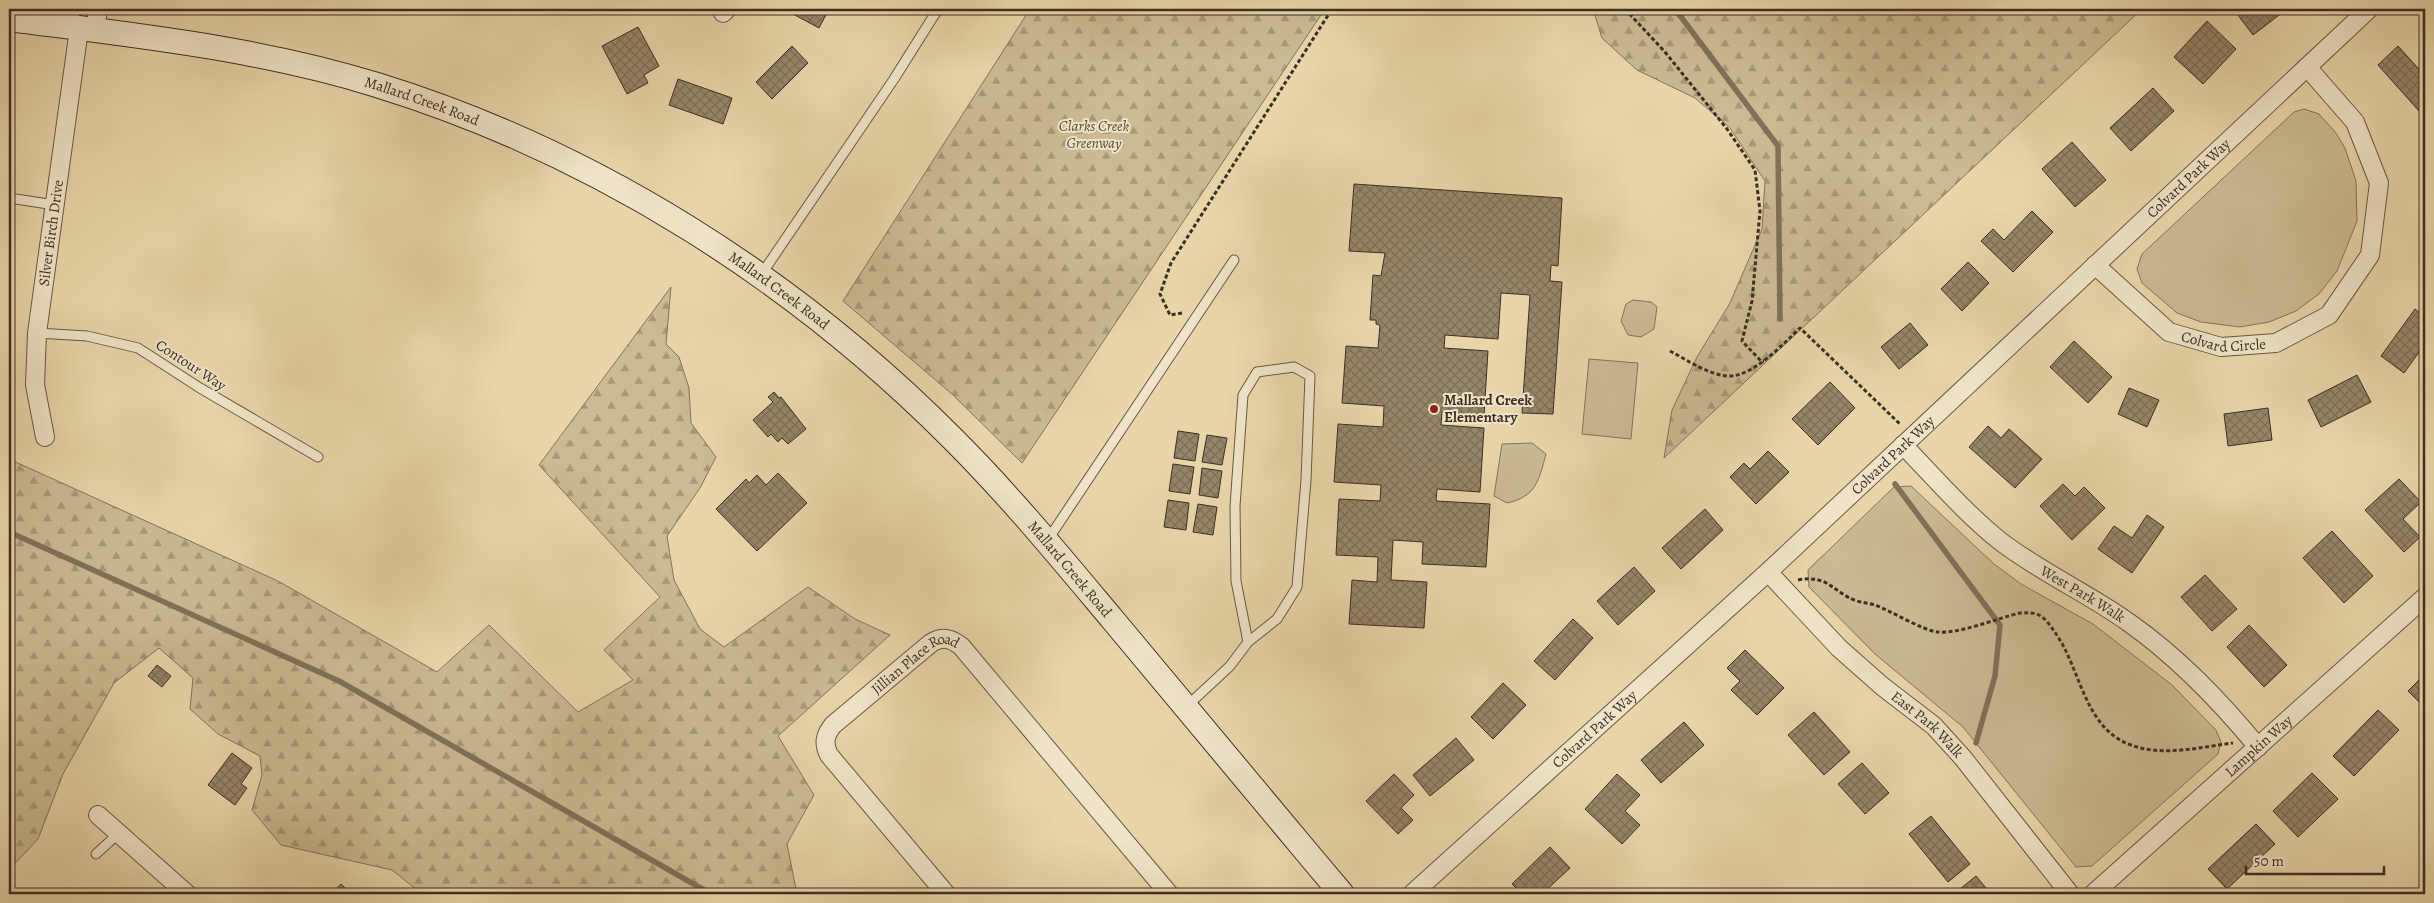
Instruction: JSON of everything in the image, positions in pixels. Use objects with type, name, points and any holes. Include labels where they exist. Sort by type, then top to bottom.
[{"type":"main road","name":"Mallard Creek Road","points":[[9,20],[82,21],[292,63],[377,85],[444,108],[521,139],[617,187],[684,226],[761,276],[807,309],[900,388],[961,447],[1047,541],[1342,894]]},
{"type":"street","name":"Colvard Park Way","points":[[1412,894],[1768,572],[1904,437],[2095,265],[2369,9]]},
{"type":"street","name":"Silver Birch Drive","points":[[45,437],[36,385],[37,332],[82,21]]},
{"type":"street","name":"Colvard Circle","points":[[2095,265],[2168,332],[2221,347],[2276,343],[2329,314],[2370,255],[2379,183],[2355,122],[2307,67]]},
{"type":"street","name":"West Park Walk","points":[[1904,437],[1974,518],[1998,540],[2034,566],[2084,592],[2128,622],[2177,660],[2222,704],[2258,747]]},
{"type":"street","name":"East Park Walk","points":[[1768,572],[1839,648],[1882,686],[1934,726],[1963,758],[2070,894]]},
{"type":"street","name":"Lampkin Way","points":[[2093,894],[2425,597]]},
{"type":"street","name":"Jillian Place Road","points":[[946,894],[829,755],[824,743],[826,733],[832,725],[930,643],[943,638],[953,640],[960,646],[1169,894]]},
{"type":"street","points":[[98,815],[187,894]]},
{"type":"lane","points":[[761,276],[894,79],[938,9]]},
{"type":"lane","points":[[9,198],[55,205]]},
{"type":"lane","points":[[1047,541],[1234,260]]},
{"type":"lane","name":"Contour Way","points":[[37,332],[87,336],[138,348],[200,388],[318,457]]},
{"type":"lane","points":[[1186,707],[1230,666],[1248,642],[1277,619],[1297,587],[1306,480],[1310,376],[1294,367],[1257,372],[1243,395],[1235,506],[1236,581],[1248,642]]},
{"type":"lane","points":[[96,854],[119,833]]},
{"type":"path","points":[[1188,312],[1170,315],[1160,294],[1171,263],[1332,9]]},
{"type":"path","points":[[1625,9],[1666,52],[1727,129],[1755,170],[1760,211],[1752,301],[1742,341],[1760,361],[1764,361]]},
{"type":"path","points":[[1670,350],[1704,369],[1729,376],[1764,361],[1800,328],[1904,437]]},
{"type":"path","points":[[1794,581],[1813,579],[1825,582],[1857,602],[1877,606],[1924,628],[1938,632],[1951,632],[2006,616],[2031,612],[2046,621],[2070,659],[2092,710],[2104,726],[2129,745],[2146,750],[2167,750],[2239,742]]},
{"type":"green space","name":"Clarks Creek Greenway","points":[[1030,9],[1325,9],[1022,463],[953,395],[843,301]]},
{"type":"green space","points":[[1593,9],[2142,9],[1664,458],[1672,410],[1697,357],[1730,303],[1762,229],[1765,181],[1730,128],[1695,98],[1637,70],[1602,38]]},
{"type":"green space","points":[[2304,109],[2319,114],[2336,133],[2345,148],[2356,181],[2357,221],[2337,271],[2319,294],[2296,311],[2269,322],[2240,327],[2201,322],[2177,313],[2142,283],[2137,269],[2142,254],[2294,112]]},
{"type":"green space","points":[[671,287],[666,344],[679,357],[689,388],[691,423],[716,457],[700,488],[667,536],[674,580],[700,629],[724,647],[808,587],[855,619],[890,635],[778,736],[814,795],[787,844],[796,889],[802,894],[422,894],[392,870],[281,845],[252,810],[262,775],[260,756],[218,734],[190,709],[193,678],[159,648],[114,683],[63,774],[38,839],[9,870],[9,459],[278,581],[437,672],[489,625],[578,712],[633,680],[604,650],[660,597],[539,465]]},
{"type":"green space","points":[[1633,300],[1651,302],[1657,307],[1654,329],[1641,337],[1628,335],[1621,321],[1626,304]]},
{"type":"green space","points":[[1589,359],[1638,363],[1631,439],[1582,434]]},
{"type":"green space","points":[[1532,443],[1546,454],[1535,486],[1524,496],[1507,503],[1494,496],[1502,444]]},
{"type":"green space","points":[[1911,486],[1994,564],[2021,584],[2093,624],[2172,685],[2216,730],[2221,742],[2218,754],[2092,866],[2076,867],[1963,727],[1875,654],[1809,587],[1808,570],[1894,487]]},
{"type":"building","points":[[796,9],[829,9],[819,28],[793,14]]},
{"type":"building","points":[[2287,9],[2253,35],[2234,10]]},
{"type":"building","points":[[2207,21],[2236,49],[2203,84],[2174,57]]},
{"type":"building","points":[[638,27],[659,66],[644,75],[648,83],[627,94],[602,46]]},
{"type":"building","points":[[792,46],[808,63],[772,99],[756,82]]},
{"type":"building","points":[[2398,46],[2425,76],[2425,105],[2419,111],[2378,65]]},
{"type":"building","points":[[678,79],[732,98],[723,124],[669,105]]},
{"type":"building","points":[[2153,88],[2174,111],[2131,151],[2110,128]]},
{"type":"building","points":[[2072,142],[2106,180],[2075,207],[2042,169]]},
{"type":"building","name":"Mallard Creek Elementary","points":[[1354,184],[1562,198],[1558,266],[1551,265],[1550,281],[1562,282],[1553,414],[1522,413],[1530,295],[1501,293],[1498,339],[1445,335],[1444,348],[1488,351],[1484,415],[1442,412],[1441,425],[1484,428],[1480,492],[1437,489],[1436,501],[1490,504],[1486,567],[1422,564],[1423,542],[1393,540],[1391,580],[1427,582],[1424,628],[1349,624],[1352,580],[1377,582],[1378,557],[1336,555],[1339,499],[1380,501],[1381,485],[1334,482],[1338,424],[1383,427],[1384,406],[1342,403],[1346,346],[1378,348],[1380,325],[1376,324],[1376,320],[1370,320],[1373,275],[1381,276],[1385,253],[1349,251]]},
{"type":"building","points":[[2032,211],[2053,232],[2013,272],[1981,241],[1993,229],[2004,240]]},
{"type":"building","points":[[1968,262],[1989,283],[1962,311],[1941,289]]},
{"type":"building","points":[[2415,309],[2425,317],[2425,344],[2404,373],[2381,356]]},
{"type":"building","points":[[1910,323],[1928,345],[1899,369],[1881,347]]},
{"type":"building","points":[[2074,341],[2112,377],[2088,403],[2050,367]]},
{"type":"building","points":[[2357,375],[2371,402],[2321,427],[2308,400]]},
{"type":"building","points":[[1830,382],[1855,408],[1818,445],[1792,419]]},
{"type":"building","points":[[2129,388],[2159,400],[2147,427],[2118,414]]},
{"type":"building","points":[[774,392],[779,398],[781,397],[806,429],[788,444],[782,438],[778,442],[771,434],[768,437],[753,420],[773,402],[768,397]]},
{"type":"building","points":[[2268,408],[2272,440],[2228,446],[2224,414]]},
{"type":"building","points":[[1988,426],[2001,438],[2009,429],[2042,459],[2015,488],[1969,447]]},
{"type":"building","points":[[1178,431],[1199,434],[1195,461],[1174,458]]},
{"type":"building","points":[[1207,435],[1227,438],[1222,465],[1202,462]]},
{"type":"building","points":[[1768,451],[1789,472],[1756,504],[1730,477],[1744,463],[1750,469]]},
{"type":"building","points":[[1173,464],[1194,467],[1190,494],[1169,491]]},
{"type":"building","points":[[1202,468],[1222,471],[1218,498],[1199,495]]},
{"type":"building","points":[[778,473],[807,503],[757,551],[716,509],[746,479],[749,483],[757,475],[766,485]]},
{"type":"building","points":[[2399,479],[2421,502],[2403,519],[2420,537],[2404,552],[2365,510]]},
{"type":"building","points":[[2063,484],[2075,496],[2084,487],[2105,508],[2072,540],[2040,506]]},
{"type":"building","points":[[1168,500],[1189,503],[1186,530],[1164,527]]},
{"type":"building","points":[[1198,504],[1217,507],[1213,535],[1193,532]]},
{"type":"building","points":[[1705,509],[1723,530],[1681,569],[1662,548]]},
{"type":"building","points":[[2147,515],[2164,527],[2132,573],[2098,549],[2114,526],[2132,538]]},
{"type":"building","points":[[2332,531],[2373,576],[2344,603],[2303,558]]},
{"type":"building","points":[[1634,567],[1655,591],[1618,625],[1597,601]]},
{"type":"building","points":[[2205,575],[2237,609],[2212,631],[2181,597]]},
{"type":"building","points":[[1573,619],[1593,638],[1555,680],[1534,661]]},
{"type":"building","points":[[2249,625],[2287,665],[2264,687],[2227,647]]},
{"type":"building","points":[[1745,650],[1784,688],[1757,715],[1731,690],[1740,681],[1727,668]]},
{"type":"building","points":[[157,665],[171,676],[162,687],[148,676]]},
{"type":"building","points":[[2425,674],[2425,708],[2408,691]]},
{"type":"building","points":[[1503,683],[1526,705],[1493,739],[1471,717]]},
{"type":"building","points":[[2378,710],[2399,730],[2354,776],[2333,756]]},
{"type":"building","points":[[1814,712],[1850,752],[1824,775],[1788,735]]},
{"type":"building","points":[[1684,722],[1704,745],[1661,783],[1641,760]]},
{"type":"building","points":[[1456,738],[1474,760],[1430,796],[1413,775]]},
{"type":"building","points":[[232,753],[252,768],[241,784],[247,788],[235,805],[208,785]]},
{"type":"building","points":[[1862,763],[1889,793],[1865,814],[1838,784]]},
{"type":"building","points":[[2312,773],[2338,799],[2298,837],[2273,811]]},
{"type":"building","points":[[1394,774],[1414,795],[1401,808],[1413,820],[1398,834],[1366,801]]},
{"type":"building","points":[[1617,774],[1640,795],[1625,811],[1640,825],[1622,844],[1585,809]]},
{"type":"building","points":[[1931,816],[1970,864],[1948,882],[1909,834]]},
{"type":"building","points":[[2256,824],[2275,844],[2227,889],[2208,869]]},
{"type":"building","points":[[1550,847],[1570,868],[1542,894],[1522,894],[1512,884]]},
{"type":"building","points":[[1976,876],[1991,894],[1954,894]]},
{"type":"building","points":[[341,884],[351,894],[331,894]]},
{"type":"waterway","points":[[1675,9],[1778,146],[1780,319]]},
{"type":"waterway","points":[[1895,484],[2000,625],[1995,676],[1976,743]]},
{"type":"waterway","points":[[9,532],[339,681],[711,894]]},
{"type":"place","name":"Mallard Creek Elementary","points":[[1434,409]]}]
